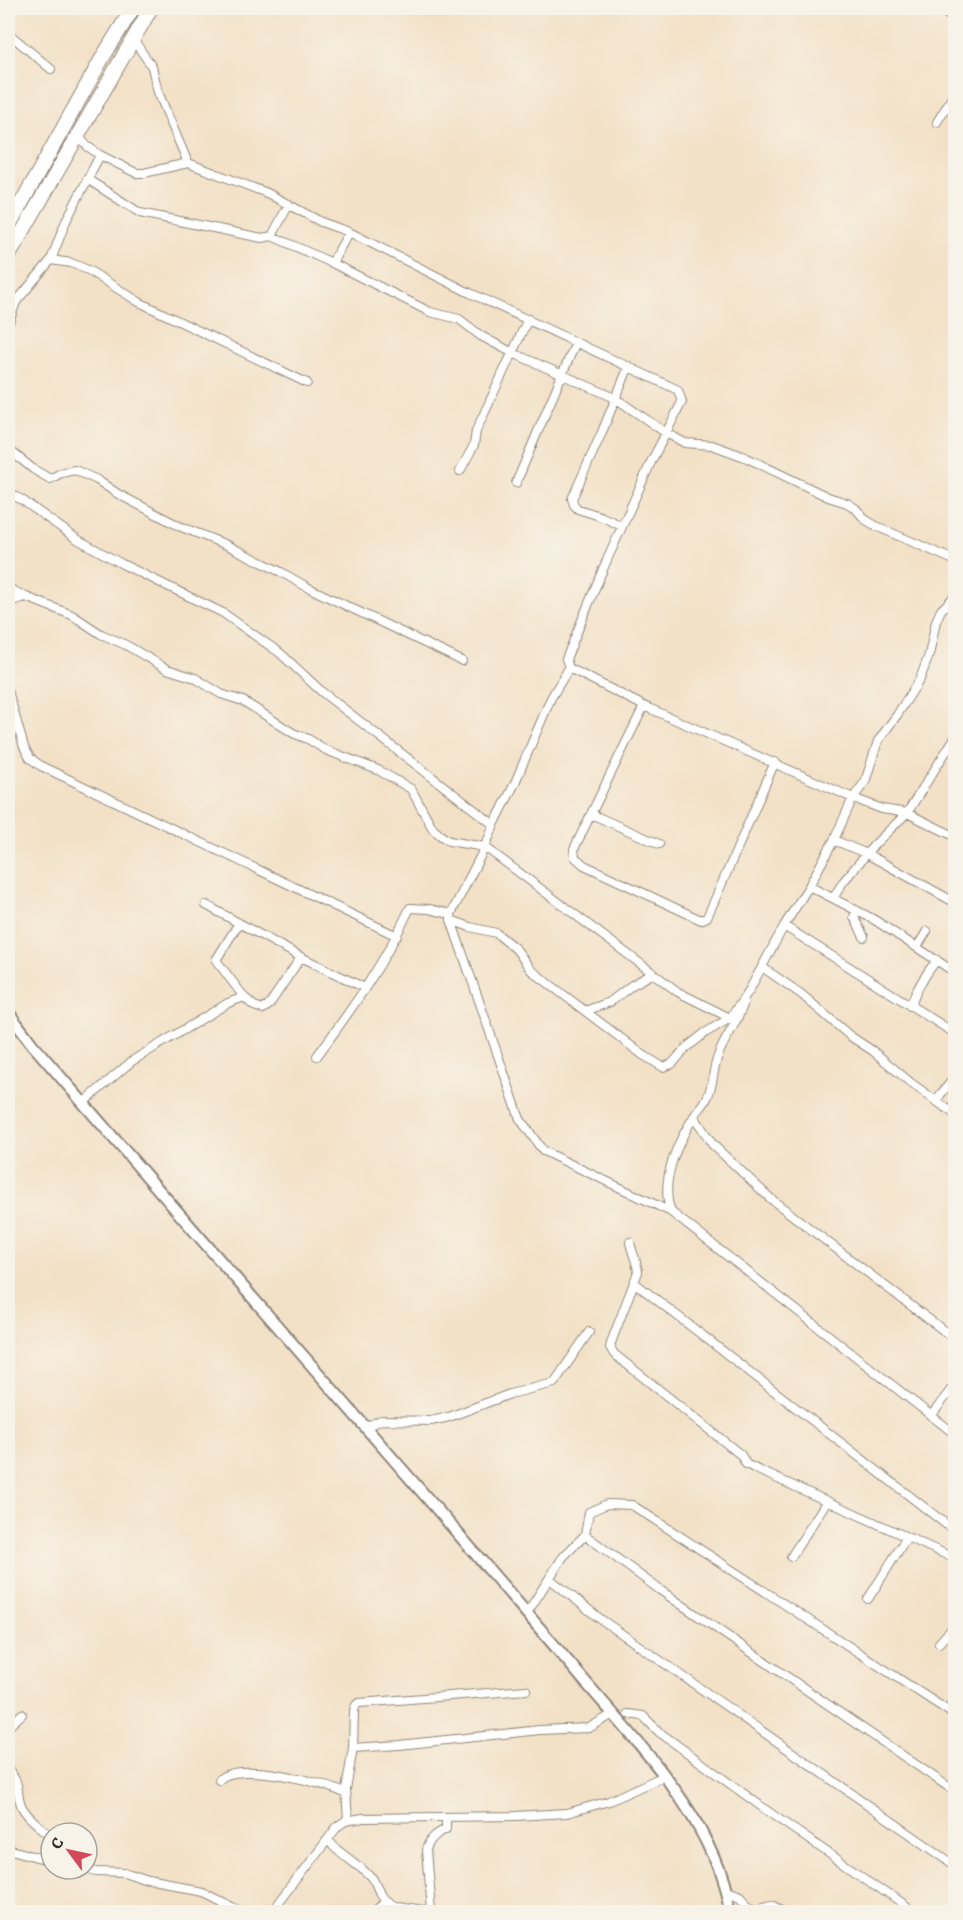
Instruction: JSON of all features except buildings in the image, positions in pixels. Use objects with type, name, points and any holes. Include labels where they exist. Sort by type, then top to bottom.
[{"type":"highway","points":[[8,227],[104,55],[133,8]]},
{"type":"highway","points":[[8,258],[151,8]]},
{"type":"main road","points":[[8,1012],[32,1044],[526,1613],[664,1776],[691,1814],[705,1839],[726,1890],[730,1912]]},
{"type":"street","points":[[937,8],[956,20]]},
{"type":"street","points":[[8,33],[51,69]]},
{"type":"street","points":[[132,38],[152,67],[158,92],[188,163]]},
{"type":"street","points":[[937,122],[956,91]]},
{"type":"street","points":[[78,136],[100,155],[136,173],[188,163],[267,193],[321,222],[349,232],[470,293],[678,390],[682,402],[622,526],[566,659],[569,668],[644,706],[853,798],[882,809],[907,813],[956,837]]},
{"type":"street","points":[[8,325],[16,302],[51,260],[66,221],[100,155]]},
{"type":"street","points":[[87,179],[140,213],[262,238],[272,236],[333,263],[430,312],[459,320],[513,353],[615,398],[666,434],[685,443],[712,445],[745,457],[828,497],[847,503],[876,526],[956,561]]},
{"type":"street","points":[[272,236],[288,204]]},
{"type":"street","points":[[333,263],[349,232]]},
{"type":"street","points":[[51,260],[71,263],[88,270],[139,302],[307,382]]},
{"type":"street","points":[[459,471],[474,444],[476,431],[528,319]]},
{"type":"street","points":[[516,483],[576,342]]},
{"type":"street","points":[[622,526],[578,509],[572,500],[603,432],[629,366]]},
{"type":"street","points":[[8,449],[33,470],[50,479],[61,473],[75,470],[97,480],[118,494],[179,526],[229,546],[307,587],[462,661]]},
{"type":"street","points":[[8,492],[77,539],[223,614],[280,653],[322,692],[494,825]]},
{"type":"street","points":[[8,588],[72,615],[101,634],[126,645],[167,669],[195,678],[221,694],[243,701],[293,733],[326,750],[378,770],[411,789],[433,829],[448,841],[486,847],[678,993],[730,1018]]},
{"type":"street","points":[[317,1056],[365,988],[397,936],[410,908],[429,909],[470,927],[496,933],[516,949],[531,970],[643,1055],[663,1067],[672,1065],[686,1048],[730,1018],[745,997],[834,840],[853,798],[865,782],[878,741],[920,679],[929,655],[936,621],[941,610],[956,595]]},
{"type":"street","points":[[8,602],[26,597]]},
{"type":"street","points":[[569,668],[551,698],[486,847],[451,917],[520,1119],[543,1151],[671,1212],[956,1435]]},
{"type":"street","points":[[8,691],[24,747],[30,758],[41,766],[397,936]]},
{"type":"street","points":[[644,706],[574,849],[575,857],[584,865],[701,920],[707,917],[775,762]]},
{"type":"street","points":[[834,897],[843,882],[883,834],[907,813],[956,736]]},
{"type":"street","points":[[591,814],[659,844]]},
{"type":"street","points":[[834,840],[867,854],[956,903]]},
{"type":"street","points":[[809,885],[856,910],[956,973]]},
{"type":"street","points":[[206,905],[301,957],[365,988]]},
{"type":"street","points":[[856,910],[854,917],[864,937]]},
{"type":"street","points":[[239,923],[216,960],[244,997],[254,1006],[263,1009],[269,1005],[301,957]]},
{"type":"street","points":[[784,926],[956,1034]]},
{"type":"street","points":[[917,947],[927,931]]},
{"type":"street","points":[[910,1006],[917,987],[937,960]]},
{"type":"street","points":[[762,967],[801,994],[850,1036],[956,1115]]},
{"type":"street","points":[[585,1011],[610,1002],[632,985],[652,974]]},
{"type":"street","points":[[83,1103],[132,1061],[228,1003],[244,997]]},
{"type":"street","points":[[671,1212],[668,1204],[667,1176],[676,1150],[714,1082],[717,1057],[739,1018],[745,997]]},
{"type":"street","points":[[938,1101],[940,1095],[956,1076]]},
{"type":"street","points":[[694,1116],[712,1144],[771,1199],[956,1340]]},
{"type":"street","points":[[630,1242],[638,1262],[638,1272],[612,1340],[610,1347],[614,1353],[741,1455],[746,1464],[956,1559]]},
{"type":"street","points":[[635,1283],[956,1532]]},
{"type":"street","points":[[365,1427],[381,1420],[431,1421],[449,1417],[510,1394],[554,1383],[589,1332]]},
{"type":"street","points":[[931,1416],[956,1383]]},
{"type":"street","points":[[791,1557],[827,1502]]},
{"type":"street","points":[[526,1613],[563,1557],[585,1535],[589,1512],[607,1504],[632,1505],[956,1716]]},
{"type":"street","points":[[585,1535],[660,1590],[956,1792]]},
{"type":"street","points":[[868,1599],[907,1537]]},
{"type":"street","points":[[550,1579],[599,1618],[956,1866]]},
{"type":"street","points":[[939,1643],[956,1624]]},
{"type":"street","points":[[348,1820],[346,1794],[353,1748],[356,1705],[526,1690]]},
{"type":"street","points":[[8,1727],[22,1714]]},
{"type":"street","points":[[353,1748],[540,1730],[589,1728],[613,1714]]},
{"type":"street","points":[[628,1714],[643,1716],[660,1732],[754,1801],[914,1912]]},
{"type":"street","points":[[8,1770],[18,1786],[21,1807],[39,1824]]},
{"type":"street","points":[[219,1780],[224,1775],[240,1771],[272,1773],[328,1787],[346,1794]]},
{"type":"street","points":[[273,1912],[337,1827],[348,1820],[567,1813],[609,1802],[664,1776]]},
{"type":"street","points":[[430,1912],[426,1850],[433,1837],[446,1829],[447,1817]]},
{"type":"street","points":[[328,1839],[336,1849],[372,1879],[380,1898],[387,1906],[424,1912]]},
{"type":"street","points":[[8,1849],[39,1858]]},
{"type":"street","points":[[99,1872],[124,1873],[148,1881],[201,1891],[232,1907],[246,1911]]},
{"type":"street","points":[[726,1890],[740,1894],[750,1906],[755,1908],[772,1904],[789,1912]]},
{"type":"street","points":[[373,1912],[387,1906]]}]
